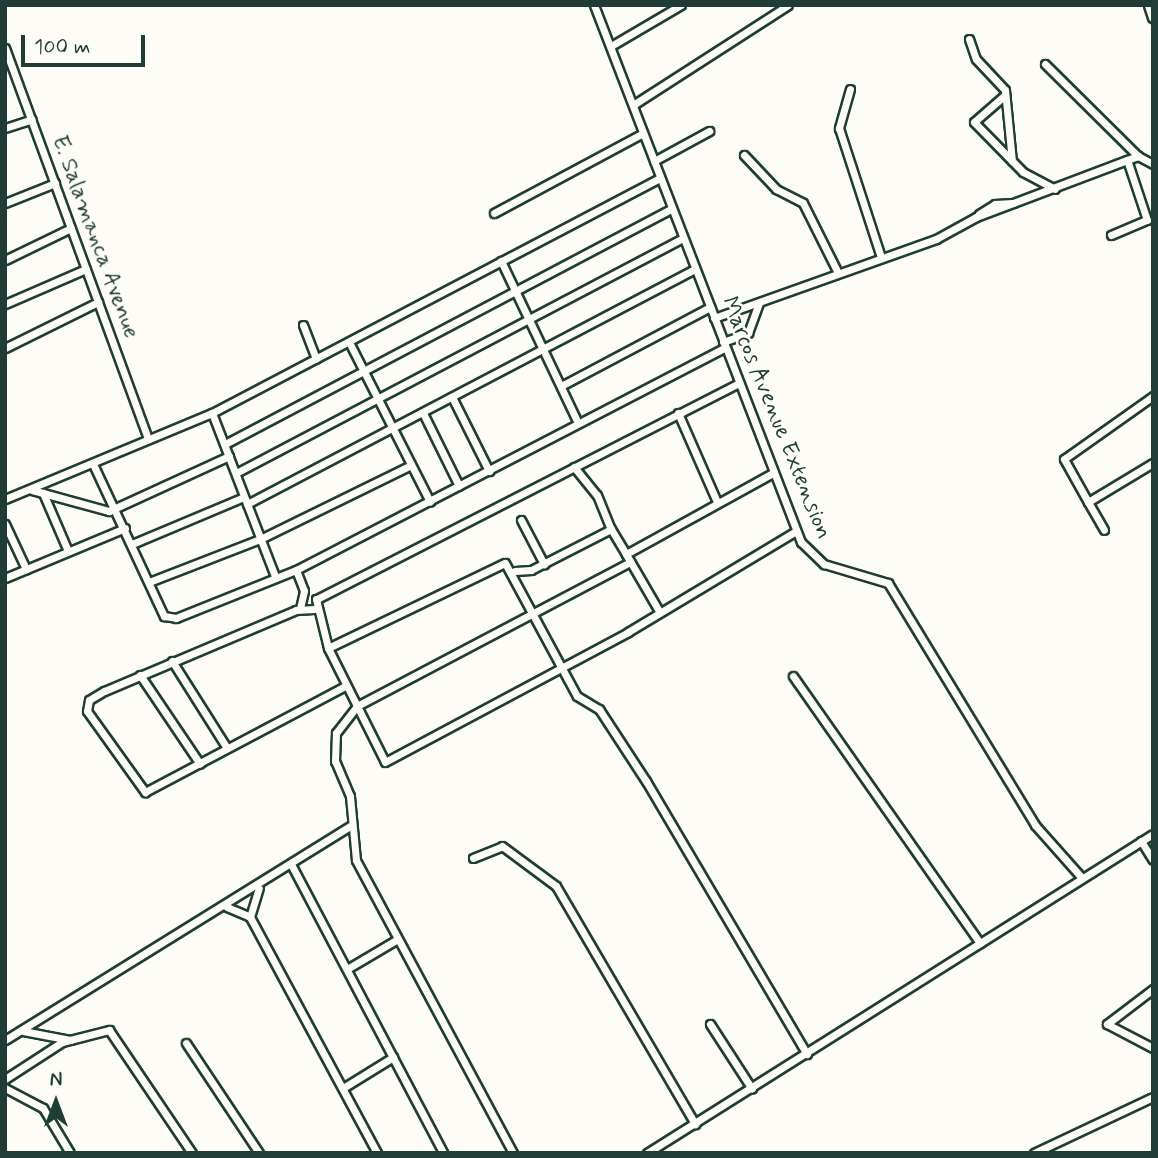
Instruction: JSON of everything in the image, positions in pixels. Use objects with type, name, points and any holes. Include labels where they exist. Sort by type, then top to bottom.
[{"type":"street","name":"Marcos Avenue Extension","points":[[594,5],[796,531],[824,564],[888,583],[1031,818],[1082,878]]},
{"type":"street","points":[[611,46],[681,5]]},
{"type":"street","points":[[633,105],[788,5]]},
{"type":"street","points":[[1149,5],[1153,17]]},
{"type":"street","points":[[969,39],[1005,95],[1012,162]]},
{"type":"street","name":"E. Salamanca Avenue","points":[[6,53],[148,439]]},
{"type":"street","points":[[1045,64],[1138,156],[1153,163]]},
{"type":"street","points":[[850,89],[839,128],[881,257]]},
{"type":"street","points":[[1005,95],[974,117],[1012,162],[1055,189]]},
{"type":"street","points":[[5,128],[32,119]]},
{"type":"street","points":[[654,161],[709,131]]},
{"type":"street","points":[[494,213],[643,133]]},
{"type":"street","points":[[744,155],[776,189],[803,203],[838,273]]},
{"type":"street","points":[[714,318],[881,257],[976,217],[1138,156]]},
{"type":"street","points":[[1111,235],[1147,220],[1127,160]]},
{"type":"street","points":[[5,499],[212,413],[660,178]]},
{"type":"street","points":[[5,203],[55,183]]},
{"type":"street","points":[[225,444],[671,209]]},
{"type":"street","points":[[5,260],[71,228]]},
{"type":"street","points":[[236,473],[683,238]]},
{"type":"street","points":[[501,261],[526,320],[578,423]]},
{"type":"street","points":[[132,544],[245,501],[424,413],[695,269]]},
{"type":"street","points":[[5,303],[86,270]]},
{"type":"street","points":[[5,348],[99,302]]},
{"type":"street","points":[[93,464],[116,505],[149,582],[169,618],[296,570],[748,333],[759,303]]},
{"type":"street","points":[[561,386],[710,307]]},
{"type":"street","points":[[303,325],[316,359]]},
{"type":"street","points":[[349,342],[430,502]]},
{"type":"street","points":[[739,383],[316,599],[314,609],[328,648],[345,687],[385,762],[572,661],[796,531]]},
{"type":"street","points":[[1104,530],[1065,454],[1153,396]]},
{"type":"street","points":[[452,397],[489,471]]},
{"type":"street","points":[[212,413],[275,576]]},
{"type":"street","points":[[424,413],[459,486]]},
{"type":"street","points":[[678,413],[717,502]]},
{"type":"street","points":[[31,489],[93,510],[116,505],[229,456]]},
{"type":"street","points":[[1088,502],[1153,463]]},
{"type":"street","points":[[149,582],[260,539],[411,465]]},
{"type":"street","points":[[574,467],[597,495],[611,529],[659,611]]},
{"type":"street","points":[[626,554],[773,473]]},
{"type":"street","points":[[43,493],[68,551]]},
{"type":"street","points":[[521,520],[544,564]]},
{"type":"street","points":[[5,524],[26,569]]},
{"type":"street","points":[[5,578],[125,528]]},
{"type":"street","points":[[328,648],[495,563],[515,571],[531,570],[611,529]]},
{"type":"street","points":[[513,1153],[396,940],[356,859],[350,826],[350,796],[334,749],[341,723],[357,706],[630,562]]},
{"type":"street","points":[[296,570],[304,591],[300,609]]},
{"type":"street","points":[[523,586],[531,570]]},
{"type":"street","points":[[515,571],[577,696],[599,709],[646,781],[807,1054]]},
{"type":"street","points":[[314,609],[300,609],[139,675],[89,701],[87,711],[108,748],[141,792],[200,764],[345,687]]},
{"type":"street","points":[[559,655],[572,661]]},
{"type":"street","points":[[172,661],[227,748]]},
{"type":"street","points":[[139,675],[200,764]]},
{"type":"street","points":[[793,676],[980,943]]},
{"type":"street","points":[[5,1040],[159,940],[228,906],[261,886],[350,826]]},
{"type":"street","points":[[647,1153],[1153,834]]},
{"type":"street","points":[[1141,841],[1153,860]]},
{"type":"street","points":[[473,858],[502,845],[556,886],[695,1124]]},
{"type":"street","points":[[292,866],[443,1153]]},
{"type":"street","points":[[250,917],[261,886]]},
{"type":"street","points":[[228,906],[250,917],[377,1153]]},
{"type":"street","points":[[347,969],[396,940]]},
{"type":"street","points":[[1153,989],[1107,1024],[1153,1048]]},
{"type":"street","points":[[710,1024],[752,1089]]},
{"type":"street","points":[[22,1031],[70,1040]]},
{"type":"street","points":[[5,1079],[70,1040],[112,1032],[192,1153]]},
{"type":"street","points":[[186,1043],[259,1153]]},
{"type":"street","points":[[343,1088],[393,1057]]},
{"type":"street","points":[[5,1088],[43,1108],[70,1153]]},
{"type":"street","points":[[1034,1153],[1153,1097]]}]
